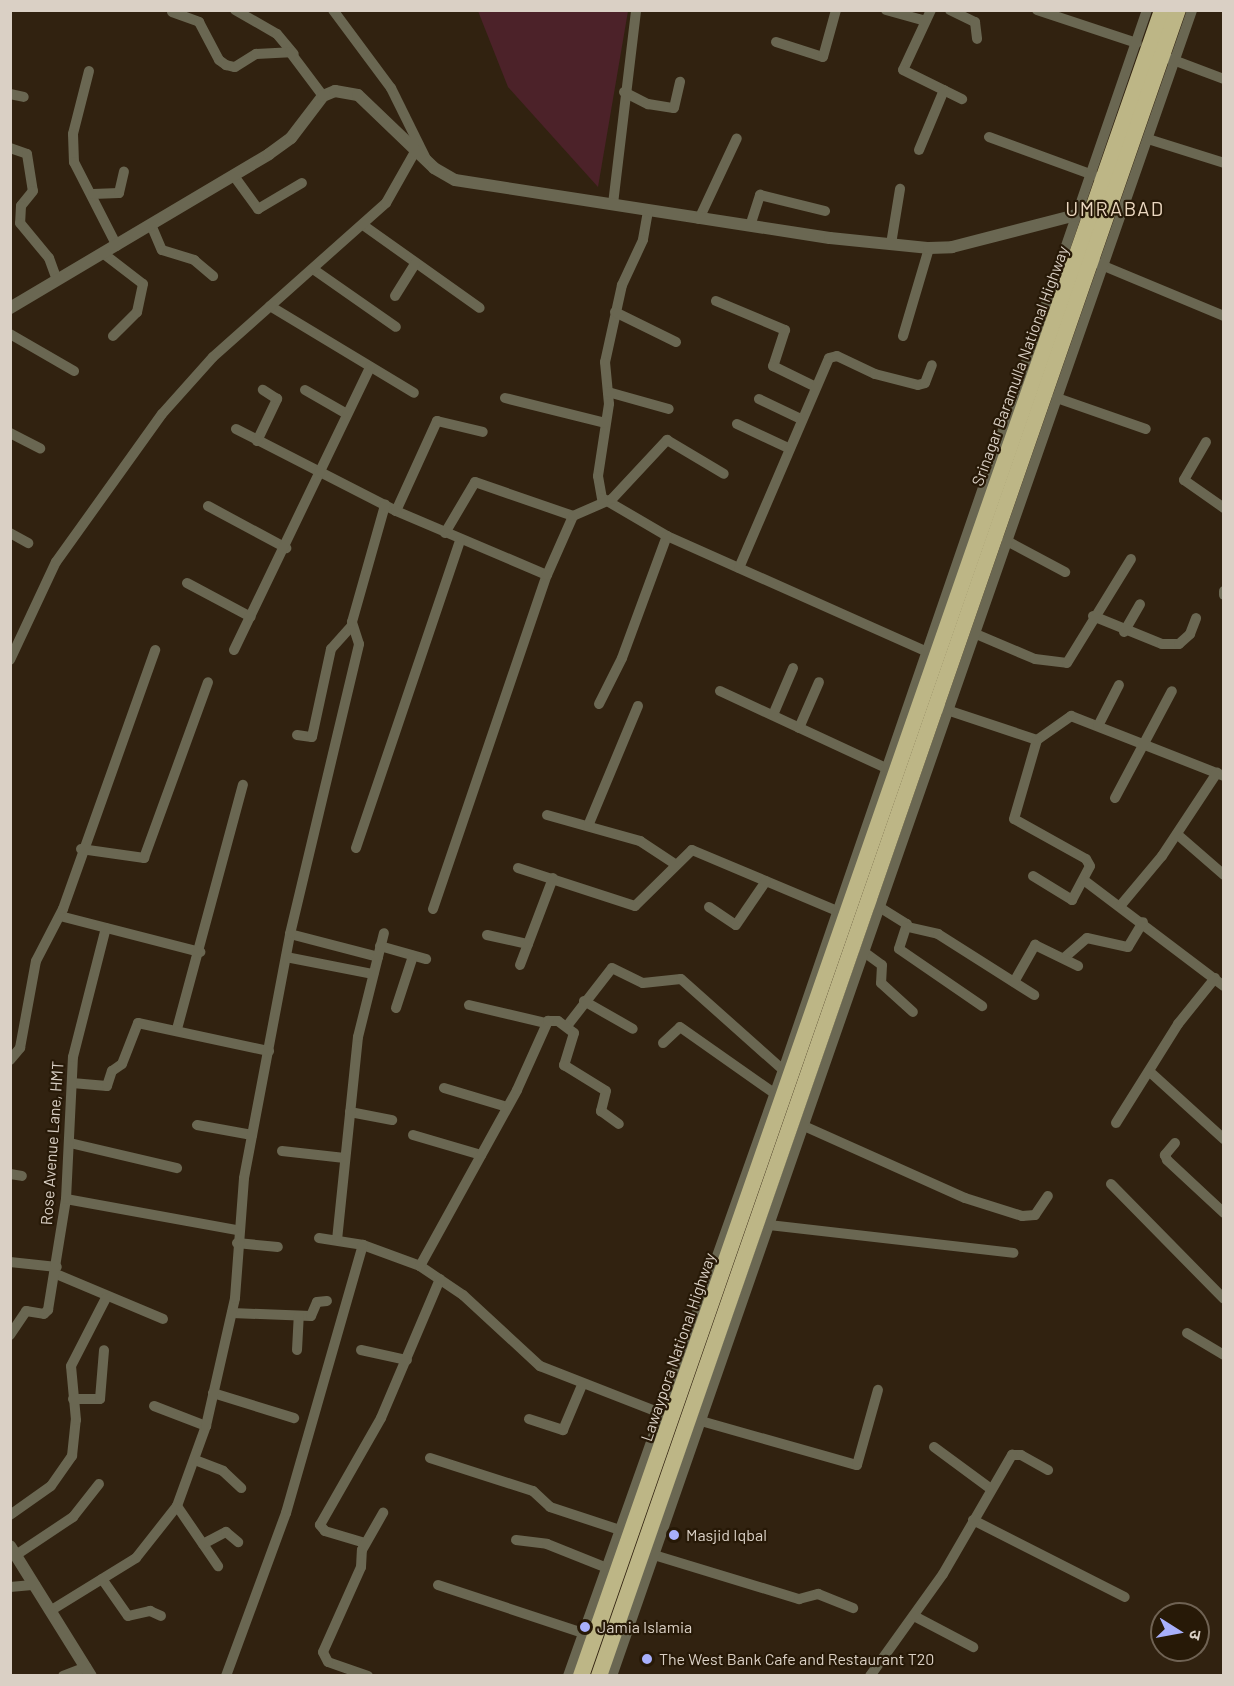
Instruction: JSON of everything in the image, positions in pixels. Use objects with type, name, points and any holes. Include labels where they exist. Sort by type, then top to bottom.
[{"type":"highway","name":"Srinagar Baramulla National Highway","points":[[790,1127],[827,957],[911,734],[931,654],[1030,372],[1162,10]]},
{"type":"highway","points":[[598,1676],[790,1127],[875,905],[1099,264],[1168,58],[1178,10]]},
{"type":"highway","name":"Lawaypora National Highway","points":[[581,1676],[589,1635],[667,1415],[790,1127]]},
{"type":"street","points":[[235,10],[277,34],[323,96]]},
{"type":"street","points":[[333,10],[386,80],[427,161]]},
{"type":"street","points":[[613,204],[624,92],[636,10]]},
{"type":"street","points":[[776,42],[823,57],[836,10]]},
{"type":"street","points":[[886,10],[926,21]]},
{"type":"street","points":[[931,10],[903,68],[962,99]]},
{"type":"street","points":[[950,10],[975,22],[977,39]]},
{"type":"street","points":[[1037,10],[1137,43]]},
{"type":"street","points":[[1030,372],[1147,10]]},
{"type":"street","points":[[1037,740],[943,709],[976,634],[1057,398],[1099,264],[1148,139],[1168,58],[1192,10]]},
{"type":"street","points":[[172,12],[199,22],[226,65],[235,67],[256,54],[294,54]]},
{"type":"street","points":[[1168,58],[1224,79]]},
{"type":"street","points":[[88,71],[73,150],[78,170],[93,194],[117,246]]},
{"type":"street","points":[[624,92],[644,103],[674,108],[680,82]]},
{"type":"street","points":[[10,308],[234,177],[291,138],[323,96],[343,90],[358,95],[427,161],[455,180],[699,219],[929,248],[952,247],[1080,214]]},
{"type":"street","points":[[919,150],[944,90]]},
{"type":"street","points":[[10,94],[24,97]]},
{"type":"street","points":[[989,137],[1093,176]]},
{"type":"street","points":[[699,219],[737,138]]},
{"type":"street","points":[[1148,139],[1224,163]]},
{"type":"street","points":[[10,148],[27,154],[33,191],[21,206],[15,225],[49,258],[57,280]]},
{"type":"street","points":[[10,660],[56,562],[135,449],[193,378],[270,306],[363,225],[393,193],[416,150]]},
{"type":"street","points":[[93,194],[119,193],[124,172]]},
{"type":"street","points":[[234,177],[258,209],[302,183]]},
{"type":"street","points":[[891,244],[900,189]]},
{"type":"street","points":[[750,226],[760,195],[825,211]]},
{"type":"street","points":[[518,868],[635,906],[675,864],[692,850],[842,913],[885,768],[931,654],[667,536],[606,503],[599,494],[598,476],[608,392],[605,362],[615,312],[644,240],[648,211]]},
{"type":"street","points":[[363,225],[480,308]]},
{"type":"street","points":[[152,227],[162,250],[194,260],[213,276]]},
{"type":"street","points":[[903,336],[929,248]]},
{"type":"street","points":[[104,254],[143,284],[138,312],[113,336]]},
{"type":"street","points":[[395,296],[415,264]]},
{"type":"street","points":[[1099,264],[1224,316]]},
{"type":"street","points":[[313,269],[396,327]]},
{"type":"street","points":[[716,301],[785,330],[773,366],[814,387]]},
{"type":"street","points":[[270,306],[414,393]]},
{"type":"street","points":[[615,312],[676,342]]},
{"type":"street","points":[[10,334],[74,371]]},
{"type":"street","points":[[739,568],[814,387],[833,356],[918,385],[925,383],[932,365]]},
{"type":"street","points":[[234,650],[286,548],[318,473],[370,367]]},
{"type":"street","points":[[257,441],[277,399],[263,390]]},
{"type":"street","points":[[305,390],[347,414]]},
{"type":"street","points":[[608,392],[669,409]]},
{"type":"street","points":[[505,398],[605,423]]},
{"type":"street","points":[[1057,398],[1146,429]]},
{"type":"street","points":[[759,399],[801,419]]},
{"type":"street","points":[[396,511],[437,421],[483,432]]},
{"type":"street","points":[[737,424],[788,448]]},
{"type":"street","points":[[236,429],[396,511],[460,541],[547,575]]},
{"type":"street","points":[[10,433],[40,448]]},
{"type":"street","points":[[433,909],[547,575],[573,516],[584,508],[606,503],[668,440],[724,474]]},
{"type":"street","points":[[1206,442],[1184,480],[1224,508]]},
{"type":"street","points":[[445,533],[475,482],[573,516]]},
{"type":"street","points":[[297,735],[312,737],[331,649],[352,626],[385,505]]},
{"type":"street","points":[[208,506],[286,548]]},
{"type":"street","points":[[10,533],[28,543]]},
{"type":"street","points":[[599,704],[622,658],[667,536]]},
{"type":"street","points":[[356,849],[460,541]]},
{"type":"street","points":[[1007,541],[1065,572]]},
{"type":"street","points":[[976,634],[1035,659],[1060,664],[1072,658],[1093,616],[1131,559]]},
{"type":"street","points":[[188,583],[250,617]]},
{"type":"street","points":[[1124,632],[1140,604]]},
{"type":"street","points":[[1093,616],[1124,632],[1162,644],[1179,644],[1190,634],[1196,618]]},
{"type":"street","points":[[50,1611],[136,1558],[177,1506],[206,1426],[232,1313],[237,1230],[252,1135],[290,934],[359,644],[352,626]]},
{"type":"street","points":[[10,1060],[20,1048],[36,961],[60,916],[81,849],[155,650]]},
{"type":"street","points":[[773,716],[793,668]]},
{"type":"street","points":[[81,849],[144,858],[208,682]]},
{"type":"street","points":[[799,728],[819,682]]},
{"type":"street","points":[[1098,726],[1119,685]]},
{"type":"street","points":[[720,691],[885,768]]},
{"type":"street","points":[[1115,798],[1147,743],[1172,691]]},
{"type":"street","points":[[588,826],[638,706]]},
{"type":"street","points":[[1033,876],[1070,900],[1085,881],[1088,861],[1014,819],[1037,740],[1069,716],[1147,743],[1220,775],[1178,835],[1121,905]]},
{"type":"street","points":[[177,1029],[201,952],[243,785]]},
{"type":"street","points":[[547,815],[645,843],[675,864]]},
{"type":"street","points":[[1178,835],[1224,875]]},
{"type":"street","points":[[520,965],[553,878]]},
{"type":"street","points":[[709,907],[736,925],[766,880]]},
{"type":"street","points":[[1085,881],[1121,905],[1219,982],[1178,1024],[1116,1123]]},
{"type":"street","points":[[612,1676],[770,1225],[790,1127],[864,952],[875,905],[908,927],[938,934],[1035,995]]},
{"type":"street","points":[[60,916],[201,952]]},
{"type":"street","points":[[1064,958],[1087,938],[1128,947],[1143,922]]},
{"type":"street","points":[[908,927],[898,948],[982,1006]]},
{"type":"street","name":"Rose Avenue Lane, HMT","points":[[10,1335],[26,1311],[47,1313],[56,1271],[66,1199],[74,1048],[106,928]]},
{"type":"street","points":[[337,1240],[358,1037],[384,933]]},
{"type":"street","points":[[290,934],[426,959]]},
{"type":"street","points":[[487,934],[528,944]]},
{"type":"street","points":[[1014,982],[1035,945],[1078,966]]},
{"type":"street","points":[[864,952],[880,963],[881,983],[913,1012]]},
{"type":"street","points":[[396,1008],[413,956]]},
{"type":"street","points":[[286,957],[374,974]]},
{"type":"street","points":[[319,1238],[363,1245],[420,1266],[479,1308],[540,1366],[582,1385],[667,1415],[774,1093],[827,957]]},
{"type":"street","points":[[567,1026],[584,1001],[614,968],[643,983],[681,980],[783,1070]]},
{"type":"street","points":[[584,1001],[633,1029]]},
{"type":"street","points":[[470,1005],[546,1023]]},
{"type":"street","points":[[420,1266],[507,1107],[546,1023],[554,1019],[567,1026],[575,1035],[564,1065],[606,1091],[600,1111],[619,1125]]},
{"type":"street","points":[[72,1083],[107,1086],[112,1071],[122,1064],[136,1024],[177,1029],[269,1050]]},
{"type":"street","points":[[663,1043],[680,1027],[774,1093]]},
{"type":"street","points":[[1150,1072],[1224,1139]]},
{"type":"street","points":[[444,1088],[507,1107]]},
{"type":"street","points":[[350,1112],[392,1120]]},
{"type":"street","points":[[197,1125],[252,1135]]},
{"type":"street","points":[[790,1127],[965,1198],[1011,1213],[1033,1216],[1048,1196]]},
{"type":"street","points":[[413,1135],[481,1155]]},
{"type":"street","points":[[70,1143],[177,1168]]},
{"type":"street","points":[[1175,1143],[1165,1155],[1167,1160],[1224,1213]]},
{"type":"street","points":[[282,1151],[345,1158]]},
{"type":"street","points":[[1111,1184],[1224,1299]]},
{"type":"street","points":[[66,1199],[237,1230]]},
{"type":"street","points":[[770,1225],[1013,1253]]},
{"type":"street","points":[[237,1243],[278,1247]]},
{"type":"street","points":[[226,1676],[286,1513],[363,1245]]},
{"type":"street","points":[[10,1262],[56,1271],[106,1298],[163,1319]]},
{"type":"street","points":[[365,1544],[326,1531],[320,1525],[374,1433],[440,1279]]},
{"type":"street","points":[[10,1515],[64,1473],[75,1438],[73,1361],[106,1298]]},
{"type":"street","points":[[232,1313],[313,1315],[317,1302],[327,1300]]},
{"type":"street","points":[[297,1350],[299,1316]]},
{"type":"street","points":[[1187,1333],[1224,1355]]},
{"type":"street","points":[[73,1399],[101,1397],[104,1350]]},
{"type":"street","points":[[360,1350],[407,1360]]},
{"type":"street","points":[[529,1419],[563,1430],[582,1385]]},
{"type":"street","points":[[701,1421],[856,1465],[878,1390]]},
{"type":"street","points":[[213,1394],[294,1418]]},
{"type":"street","points":[[154,1406],[206,1426]]},
{"type":"street","points":[[934,1446],[991,1489]]},
{"type":"street","points":[[870,1676],[914,1616],[991,1489],[1015,1454],[1048,1470]]},
{"type":"street","points":[[430,1458],[533,1491],[550,1507],[626,1532]]},
{"type":"street","points":[[195,1460],[223,1471],[241,1488]]},
{"type":"street","points":[[63,1676],[89,1671],[13,1550],[73,1517],[99,1484]]},
{"type":"street","points":[[177,1506],[218,1566]]},
{"type":"street","points":[[368,1676],[328,1662],[323,1652],[361,1567],[365,1544],[383,1513]]},
{"type":"street","points":[[973,1520],[1125,1597]]},
{"type":"street","points":[[203,1544],[226,1532],[238,1542]]},
{"type":"street","points":[[516,1540],[547,1544],[611,1575]]},
{"type":"street","points":[[654,1555],[799,1599],[819,1594],[853,1608]]},
{"type":"street","points":[[102,1579],[128,1616],[150,1611],[161,1616]]},
{"type":"street","points":[[10,1587],[35,1585]]},
{"type":"street","points":[[438,1585],[589,1635],[568,1676]]},
{"type":"street","points":[[914,1616],[973,1647]]},
{"type":"shaded area","points":[[478,11],[628,11],[598,187],[508,87]]},
{"type":"place","name":"Masjid Iqbal","points":[[674,1535]]},
{"type":"place","name":"Jamia Islamia","points":[[585,1627]]},
{"type":"place","name":"The West Bank Cafe and Restaurant T20","points":[[647,1659]]},
{"type":"district","name":"UMRABAD","points":[[1115,208]]}]
